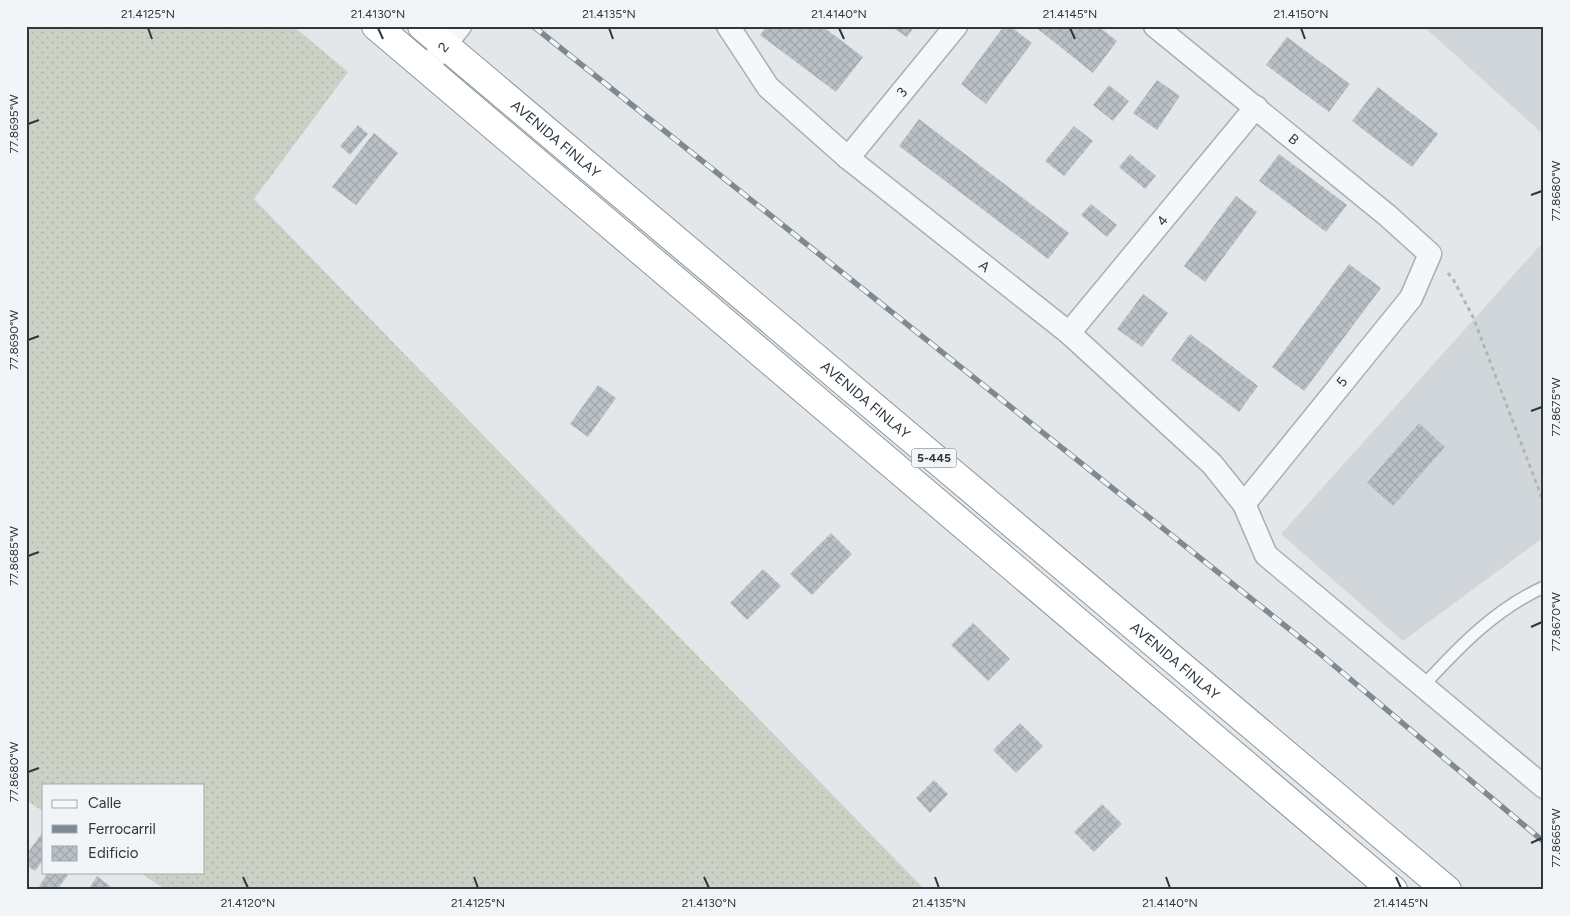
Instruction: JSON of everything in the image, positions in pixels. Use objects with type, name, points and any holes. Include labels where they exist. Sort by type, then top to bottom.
[{"type":"highway","name":"5-445","points":[[376,26],[1393,890]]},
{"type":"highway","name":"AVENIDA FINLAY","points":[[422,26],[452,36],[1447,890]]},
{"type":"street","name":"A","points":[[728,26],[768,87],[848,158],[1069,333],[1212,464],[1244,504],[1266,555],[1544,787]]},
{"type":"street","name":"3","points":[[848,158],[956,26]]},
{"type":"street","name":"B","points":[[1155,26],[1388,216],[1430,254]]},
{"type":"street","name":"2","points":[[426,69],[452,36]]},
{"type":"street","name":"4","points":[[1069,333],[1256,107]]},
{"type":"street","name":"5","points":[[1244,504],[1411,298],[1430,254]]},
{"type":"lane","points":[[1423,686],[1457,649],[1493,616],[1544,587]]},
{"type":"path","points":[[1430,254],[1453,279],[1473,317],[1544,503]]},
{"type":"shaded area","points":[[26,26],[293,26],[348,72],[254,199],[925,890],[166,890],[142,874],[205,874],[205,784],[42,784],[42,811],[26,800]]},
{"type":"shaded area","points":[[1423,26],[1544,26],[1544,135]]},
{"type":"shaded area","points":[[1544,241],[1544,537],[1403,641],[1281,534]]},
{"type":"building","points":[[767,26],[822,26],[863,57],[836,92],[760,35]]},
{"type":"building","points":[[890,26],[915,26],[907,37]]},
{"type":"building","points":[[1004,26],[1010,26],[1032,43],[986,104],[961,84]]},
{"type":"building","points":[[1034,26],[1098,26],[1117,41],[1093,73]]},
{"type":"building","points":[[1287,37],[1350,84],[1329,112],[1266,65]]},
{"type":"building","points":[[1157,80],[1180,96],[1157,130],[1133,113]]},
{"type":"building","points":[[1109,85],[1129,101],[1113,121],[1093,105]]},
{"type":"building","points":[[1378,87],[1438,134],[1412,167],[1352,121]]},
{"type":"building","points":[[919,119],[1069,233],[1048,259],[899,146]]},
{"type":"building","points":[[358,125],[368,134],[350,155],[340,146]]},
{"type":"building","points":[[1074,126],[1093,141],[1064,176],[1045,161]]},
{"type":"building","points":[[374,133],[398,153],[356,205],[332,187]]},
{"type":"building","points":[[1130,154],[1156,176],[1145,189],[1119,167]]},
{"type":"building","points":[[1279,154],[1347,205],[1326,232],[1259,181]]},
{"type":"building","points":[[1236,196],[1257,212],[1205,282],[1184,266]]},
{"type":"building","points":[[1091,204],[1117,225],[1107,237],[1081,215]]},
{"type":"building","points":[[1349,264],[1381,288],[1304,391],[1272,367]]},
{"type":"building","points":[[1143,294],[1168,313],[1142,347],[1117,329]]},
{"type":"building","points":[[1190,334],[1258,386],[1239,412],[1171,360]]},
{"type":"building","points":[[598,385],[616,398],[588,437],[570,424]]},
{"type":"building","points":[[1419,423],[1445,447],[1393,506],[1367,483]]},
{"type":"building","points":[[831,533],[852,554],[812,595],[790,574]]},
{"type":"building","points":[[763,569],[781,586],[747,620],[730,603]]},
{"type":"building","points":[[973,623],[1010,659],[988,681],[951,645]]},
{"type":"building","points":[[1020,723],[1043,746],[1016,773],[993,750]]},
{"type":"building","points":[[934,780],[948,794],[930,813],[916,798]]},
{"type":"building","points":[[1102,804],[1122,824],[1094,852],[1074,832]]},
{"type":"building","points":[[42,833],[42,862],[35,871],[26,865],[26,855]]},
{"type":"building","points":[[47,874],[69,874],[57,890],[37,890]]},
{"type":"building","points":[[97,876],[111,887],[109,890],[88,890]]},
{"type":"railway","points":[[533,26],[1318,652],[1544,842]]}]
